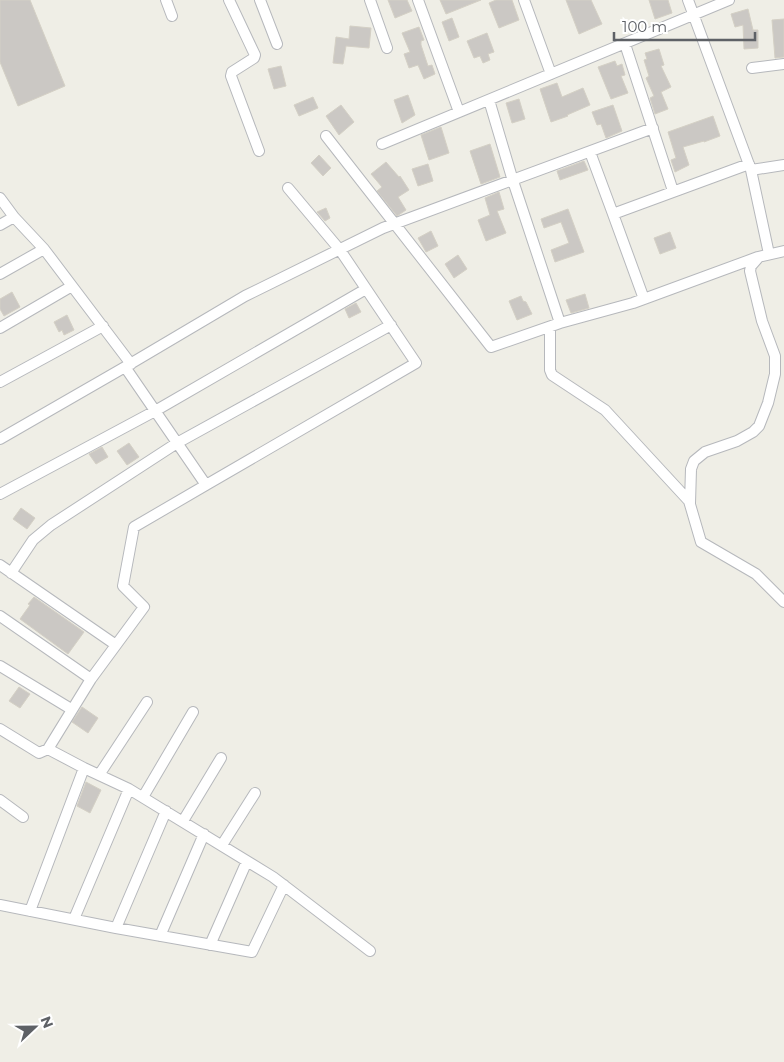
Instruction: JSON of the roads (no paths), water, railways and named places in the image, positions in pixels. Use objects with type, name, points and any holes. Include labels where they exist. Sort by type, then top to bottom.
[{"type":"street","points":[[166,0],[172,16]]},
{"type":"street","points":[[229,0],[256,55],[231,74],[258,150]]},
{"type":"street","points":[[260,0],[277,44]]},
{"type":"street","points":[[370,0],[387,48]]},
{"type":"street","points":[[418,0],[459,112]]},
{"type":"street","points":[[524,0],[551,74]]},
{"type":"street","points":[[688,0],[750,167],[769,254]]},
{"type":"street","points":[[382,144],[729,0]]},
{"type":"street","points":[[625,44],[673,191]]},
{"type":"street","points":[[752,68],[784,64]]},
{"type":"street","points":[[489,100],[555,325],[551,374],[609,414],[690,503]]},
{"type":"street","points":[[0,439],[245,296],[394,224],[653,128]]},
{"type":"street","points":[[326,136],[491,347],[555,325],[644,299],[758,257],[784,251]]},
{"type":"street","points":[[590,152],[644,299]]},
{"type":"street","points":[[613,214],[673,191],[750,167],[784,165]]},
{"type":"street","points":[[0,729],[39,753],[48,749],[91,679],[144,607],[123,586],[134,528],[416,363],[340,250],[288,188]]},
{"type":"street","points":[[0,198],[14,217],[44,249],[103,326],[155,411],[206,485]]},
{"type":"street","points":[[0,225],[14,217]]},
{"type":"street","points":[[0,274],[44,249]]},
{"type":"street","points":[[758,257],[750,270],[762,321],[775,359],[774,374],[766,408],[759,426],[747,437],[732,444],[705,452],[696,458],[691,469],[690,503],[701,542],[756,574],[784,602]]},
{"type":"street","points":[[0,328],[72,286]]},
{"type":"street","points":[[0,494],[155,411],[366,289]]},
{"type":"street","points":[[12,573],[33,540],[42,532],[177,443],[391,325]]},
{"type":"street","points":[[0,382],[103,326]]},
{"type":"street","points":[[0,565],[116,645]]},
{"type":"street","points":[[0,616],[91,679]]},
{"type":"street","points":[[0,666],[71,710]]},
{"type":"street","points":[[99,774],[147,702]]},
{"type":"street","points":[[144,798],[193,712]]},
{"type":"street","points":[[48,749],[129,789],[222,845],[284,885],[370,951]]},
{"type":"street","points":[[183,821],[221,758]]},
{"type":"street","points":[[30,911],[84,768]]},
{"type":"street","points":[[74,920],[129,789]]},
{"type":"street","points":[[222,845],[255,793]]},
{"type":"street","points":[[0,800],[23,816]]},
{"type":"street","points":[[116,928],[166,811]]},
{"type":"street","points":[[160,936],[204,834]]},
{"type":"street","points":[[210,945],[247,861]]},
{"type":"street","points":[[0,905],[252,952],[284,885]]}]
